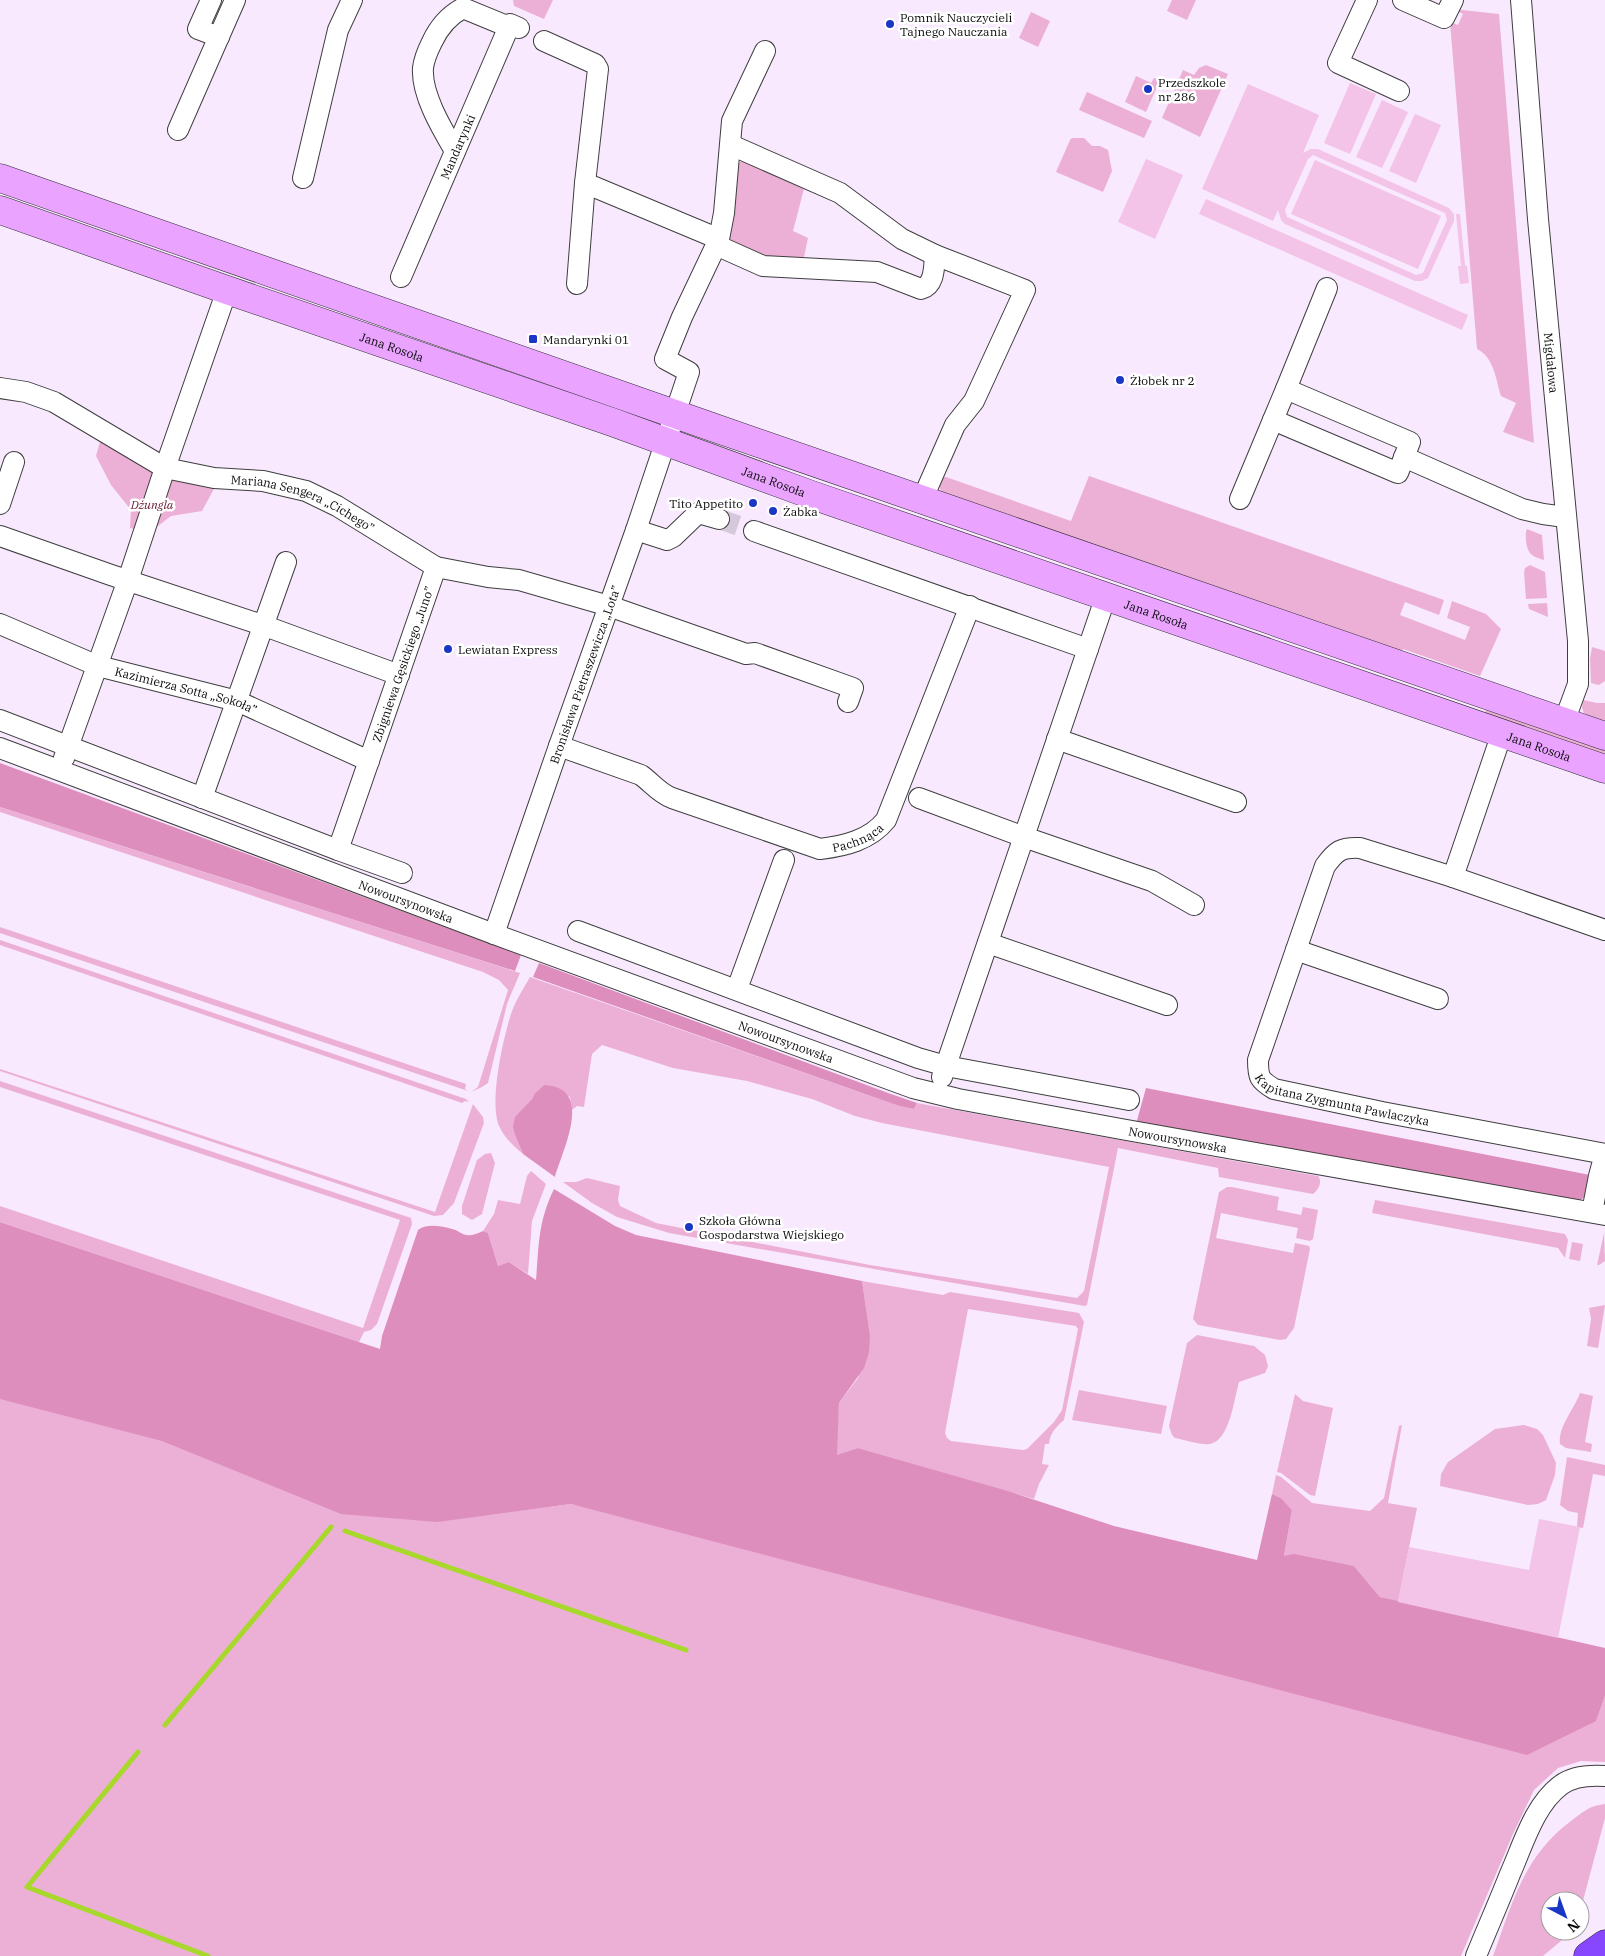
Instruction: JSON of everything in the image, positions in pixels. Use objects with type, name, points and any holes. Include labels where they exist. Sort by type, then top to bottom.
[{"type":"highway","points":[[1588,1956],[1605,1944]]},
{"type":"highway","points":[[1602,1956],[1605,1949]]},
{"type":"street","points":[[211,0],[198,28],[219,37]]},
{"type":"street","points":[[178,130],[235,0]]},
{"type":"street","points":[[303,178],[338,30],[352,0]]},
{"type":"street","points":[[1367,0],[1338,63],[1399,90]]},
{"type":"street","points":[[1403,0],[1444,18],[1453,0]]},
{"type":"street","name":"Migdałowa","points":[[1521,0],[1538,219],[1577,635],[1579,670],[1576,694],[1564,722]]},
{"type":"street","points":[[456,151],[435,114],[423,68],[429,48],[437,33],[446,19],[462,4]]},
{"type":"street","name":"Mandarynki","points":[[400,277],[456,151],[514,28],[462,4]]},
{"type":"street","points":[[544,41],[595,64],[598,69],[585,183],[577,284]]},
{"type":"street","points":[[717,242],[724,213],[732,121],[765,51]]},
{"type":"street","points":[[730,145],[840,193],[902,240],[1025,290],[974,402],[955,425],[922,500]]},
{"type":"street","points":[[0,178],[1605,736]]},
{"type":"street","points":[[585,183],[717,242],[763,266],[878,272],[921,289],[928,286],[931,282],[935,255]]},
{"type":"street","name":"Jana Rosoła","points":[[0,210],[665,441],[809,494],[1605,769]]},
{"type":"street","name":"Bronisława Pietraszewicza „Lota”","points":[[494,934],[558,746],[636,530],[689,372],[665,359],[682,316],[717,242]]},
{"type":"street","points":[[1240,498],[1327,288]]},
{"type":"street","points":[[60,770],[128,580],[227,290]]},
{"type":"street","name":"Mariana Sengera „Cichego”","points":[[0,388],[26,392],[54,402],[165,468],[214,478],[263,481],[306,491],[338,506],[436,567],[488,577],[519,580],[609,606],[746,654],[755,653],[853,688],[848,702]]},
{"type":"street","points":[[1273,420],[1398,473],[1410,442],[1286,389]]},
{"type":"street","points":[[1404,457],[1522,509],[1565,517]]},
{"type":"street","points":[[0,504],[14,462]]},
{"type":"street","points":[[636,530],[667,540],[673,537],[698,513],[720,518]]},
{"type":"street","points":[[754,530],[1088,649]]},
{"type":"street","points":[[0,536],[265,626],[399,675]]},
{"type":"street","points":[[202,798],[265,626],[286,562]]},
{"type":"street","name":"Zbigniewa Gęsickiego „Juno”","points":[[338,850],[436,567]]},
{"type":"street","points":[[937,1094],[1106,596]]},
{"type":"street","name":"Pachnąca","points":[[558,746],[641,775],[662,794],[672,798],[820,849],[841,847],[870,835],[879,829],[886,820],[933,696],[948,665],[970,606]]},
{"type":"street","name":"Kazimierza Sotta „Sokoła”","points":[[0,624],[98,666],[237,700],[369,761]]},
{"type":"street","points":[[0,720],[402,874]]},
{"type":"street","points":[[1453,877],[1502,734]]},
{"type":"street","points":[[1057,739],[1236,802]]},
{"type":"street","name":"Nowoursynowska","points":[[0,748],[494,934],[913,1088],[1103,1126],[1599,1214]]},
{"type":"street","points":[[919,798],[1024,837],[1152,881],[1194,904]]},
{"type":"street","name":"Kapitana Zygmunta Pawlaczyka","points":[[1605,930],[1453,877],[1360,848],[1341,850],[1325,866],[1258,1060],[1258,1073],[1264,1083],[1274,1089],[1382,1112],[1605,1154]]},
{"type":"street","points":[[737,990],[784,860]]},
{"type":"street","points":[[578,931],[918,1058],[946,1066],[1129,1100]]},
{"type":"street","points":[[988,943],[1167,1005]]},
{"type":"street","points":[[1296,950],[1438,998]]},
{"type":"street","points":[[1599,1214],[1599,1176],[1605,1154]]},
{"type":"street","points":[[1476,1956],[1529,1830],[1548,1797],[1561,1785],[1572,1779],[1584,1776],[1605,1776]]},
{"type":"green space","points":[[513,0],[553,0],[544,19],[514,6]]},
{"type":"green space","points":[[1172,0],[1196,0],[1187,20],[1167,11]]},
{"type":"green space","points":[[1453,9],[1499,14],[1534,443],[1503,432],[1516,403],[1501,396],[1491,363],[1477,349],[1450,22],[1458,25],[1463,14]]},
{"type":"green space","points":[[1031,12],[1050,21],[1038,47],[1019,38]]},
{"type":"green space","points":[[1206,65],[1228,74],[1200,137],[1162,118],[1183,70],[1194,75],[1199,68]]},
{"type":"green space","points":[[1136,76],[1151,83],[1154,78],[1160,80],[1146,112],[1125,102]]},
{"type":"green space","points":[[1087,92],[1152,121],[1144,138],[1079,110]]},
{"type":"green space","points":[[1072,138],[1084,138],[1092,146],[1100,146],[1108,150],[1112,171],[1103,192],[1056,172]]},
{"type":"green space","points":[[743,160],[805,185],[793,231],[808,238],[803,262],[772,260],[753,256],[744,252],[728,237],[735,166]]},
{"type":"green space","name":"Dżungla","points":[[101,438],[152,471],[155,477],[169,480],[178,477],[216,485],[202,511],[171,516],[149,533],[130,528],[131,510],[111,485],[96,456]]},
{"type":"green space","points":[[1089,476],[1444,600],[1439,615],[1405,602],[1400,615],[1465,640],[1470,627],[1447,618],[1452,601],[1486,614],[1501,629],[1480,676],[1403,649],[1401,654],[941,492],[939,486],[942,477],[946,477],[1071,521]]},
{"type":"green space","points":[[1527,529],[1542,535],[1544,560],[1533,556],[1529,552],[1526,541]]},
{"type":"green space","points":[[1530,565],[1545,572],[1547,598],[1526,599],[1524,572],[1525,568]]},
{"type":"green space","points":[[1547,603],[1548,617],[1529,609],[1528,604]]},
{"type":"green space","points":[[1592,647],[1605,651],[1605,681],[1599,685],[1591,683],[1590,659]]},
{"type":"green space","points":[[1583,700],[1605,703],[1605,724],[1584,714]]},
{"type":"green space","points":[[1487,707],[1605,747],[1605,757],[1484,715]]},
{"type":"green space","points":[[0,807],[520,973],[507,1004],[488,1083],[471,1092],[478,1087],[508,990],[499,980],[483,972],[0,812]]},
{"type":"green space","points":[[0,927],[466,1084],[465,1089],[468,1091],[0,933]]},
{"type":"green space","points":[[0,940],[466,1099],[469,1102],[465,1101],[462,1103],[0,945]]},
{"type":"green space","points":[[530,977],[899,1106],[914,1109],[917,1103],[1318,1176],[1320,1183],[1313,1194],[1219,1177],[1218,1168],[1118,1148],[1087,1305],[1085,1306],[669,1233],[617,1217],[592,1203],[563,1182],[576,1182],[587,1178],[620,1186],[618,1200],[620,1206],[656,1223],[870,1265],[1077,1298],[1084,1291],[1109,1167],[882,1123],[855,1116],[812,1099],[747,1081],[673,1068],[602,1045],[592,1054],[584,1107],[577,1106],[572,1110],[570,1097],[553,1086],[544,1085],[515,1118],[515,1135],[523,1154],[510,1142],[500,1128],[497,1118],[496,1088],[504,1039],[511,1014],[517,999]]},
{"type":"green space","points":[[0,1069],[435,1212],[473,1104],[483,1117],[484,1123],[454,1203],[443,1215],[434,1216],[0,1071]]},
{"type":"green space","points":[[0,1081],[411,1218],[412,1224],[377,1324],[371,1330],[364,1332],[359,1342],[0,1222],[0,1206],[363,1328],[400,1220],[0,1087]]},
{"type":"green space","points":[[491,1153],[495,1163],[482,1214],[472,1220],[462,1214],[462,1206],[477,1160],[485,1154]]},
{"type":"green space","points":[[531,1171],[546,1184],[532,1221],[528,1274],[509,1262],[498,1266],[488,1233],[483,1231],[494,1214],[498,1200],[520,1204],[527,1176]]},
{"type":"green space","points":[[1227,1187],[1279,1197],[1277,1210],[1301,1215],[1303,1207],[1318,1210],[1313,1239],[1310,1241],[1296,1238],[1298,1228],[1221,1213],[1216,1238],[1293,1253],[1295,1243],[1309,1246],[1310,1249],[1294,1328],[1286,1339],[1280,1340],[1198,1325],[1193,1319],[1219,1192]]},
{"type":"green space","points":[[1375,1200],[1565,1234],[1568,1240],[1565,1258],[1558,1248],[1372,1213]]},
{"type":"green space","points":[[1604,1233],[1605,1261],[1597,1265]]},
{"type":"green space","points":[[1572,1242],[1583,1244],[1580,1261],[1569,1259]]},
{"type":"green space","points":[[862,1281],[943,1295],[950,1292],[1079,1313],[1084,1322],[1064,1420],[1054,1430],[1049,1444],[1045,1444],[1042,1464],[1049,1465],[1034,1499],[858,1448],[836,1456],[839,1403],[858,1378],[870,1335]],"holes":[[[968,1309],[1076,1326],[1078,1329],[1062,1410],[1054,1422],[1027,1449],[951,1441],[947,1438],[945,1433]]]},
{"type":"green space","points":[[1605,1305],[1598,1348],[1587,1346],[1591,1319],[1589,1308]]},
{"type":"green space","points":[[1197,1335],[1254,1346],[1265,1355],[1268,1366],[1265,1373],[1239,1382],[1227,1427],[1217,1441],[1210,1444],[1175,1438],[1169,1426],[1187,1343]]},
{"type":"green space","points":[[0,1365],[488,1515],[571,1504],[1596,1721],[1605,1696],[1605,1762],[1581,1761],[1558,1768],[1534,1790],[1513,1834],[1461,1956],[0,1956]]},
{"type":"green space","points":[[1079,1390],[1167,1406],[1161,1434],[1072,1420]]},
{"type":"green space","points":[[1580,1393],[1593,1396],[1585,1442],[1592,1444],[1591,1452],[1566,1448],[1560,1444],[1561,1431]]},
{"type":"green space","points":[[1295,1394],[1303,1401],[1333,1408],[1315,1496],[1310,1495],[1277,1472]]},
{"type":"green space","points":[[1402,1425],[1388,1503],[1417,1508],[1398,1602],[1380,1597],[1354,1566],[1284,1556],[1292,1510],[1281,1498],[1272,1494],[1276,1475],[1312,1503],[1370,1511],[1384,1498],[1399,1426]]},
{"type":"green space","points":[[1524,1425],[1537,1429],[1543,1435],[1556,1463],[1555,1475],[1546,1500],[1538,1504],[1528,1505],[1440,1486],[1441,1474],[1448,1462],[1495,1429]]},
{"type":"green space","points":[[1567,1457],[1605,1465],[1605,1476],[1593,1474],[1583,1528],[1577,1527],[1578,1513],[1568,1511],[1560,1505]]},
{"type":"green space","points":[[1605,1804],[1605,1818],[1586,1891],[1540,1891],[1540,1941],[1561,1941],[1543,1956],[1493,1956],[1514,1899],[1530,1865],[1555,1835],[1580,1814]]},
{"type":"shaded area","points":[[1350,83],[1376,94],[1350,154],[1324,143]]},
{"type":"shaded area","points":[[1248,84],[1319,115],[1303,153],[1311,149],[1318,149],[1449,208],[1454,214],[1454,221],[1428,278],[1422,281],[1415,281],[1285,224],[1281,220],[1278,210],[1273,221],[1202,189]],"holes":[[[1313,155],[1445,213],[1447,220],[1423,273],[1416,275],[1287,217],[1285,210],[1308,159]]]},
{"type":"shaded area","points":[[1382,100],[1408,112],[1382,168],[1356,157]]},
{"type":"shaded area","points":[[1415,114],[1441,125],[1416,183],[1389,171]]},
{"type":"shaded area","points":[[1146,159],[1183,175],[1155,239],[1118,222]]},
{"type":"shaded area","points":[[1315,160],[1441,216],[1418,269],[1291,214]]},
{"type":"shaded area","points":[[1206,199],[1468,315],[1462,330],[1199,214]]},
{"type":"shaded area","points":[[1456,214],[1460,214],[1465,265],[1467,266],[1469,283],[1460,284],[1458,266],[1461,266]]},
{"type":"shaded area","points":[[0,763],[521,955],[515,971],[0,807]]},
{"type":"shaded area","points":[[539,963],[917,1103],[914,1109],[899,1106],[533,977]]},
{"type":"shaded area","points":[[544,1085],[559,1088],[568,1096],[572,1108],[572,1121],[555,1177],[523,1154],[513,1127],[515,1117]]},
{"type":"shaded area","points":[[1146,1088],[1590,1175],[1587,1196],[1580,1200],[1575,1200],[1136,1124]]},
{"type":"shaded area","points":[[554,1189],[615,1226],[636,1235],[862,1281],[870,1335],[869,1352],[864,1368],[839,1403],[837,1455],[858,1448],[1008,1491],[1114,1526],[1257,1560],[1272,1494],[1281,1498],[1292,1510],[1284,1556],[1294,1554],[1354,1566],[1380,1597],[1605,1648],[1605,1696],[1596,1721],[1527,1755],[571,1504],[437,1522],[341,1514],[162,1441],[0,1399],[0,1222],[380,1349],[382,1336],[418,1230],[425,1226],[434,1226],[444,1227],[465,1235],[473,1235],[483,1231],[488,1233],[498,1266],[509,1262],[536,1280],[542,1223]]},
{"type":"shaded area","points":[[1539,1519],[1580,1527],[1558,1638],[1398,1602],[1409,1547],[1529,1570]]},
{"type":"waterway","points":[[165,1725],[331,1527]]},
{"type":"waterway","points":[[345,1531],[686,1650]]},
{"type":"waterway","points":[[138,1752],[27,1887],[208,1956]]},
{"type":"tunnel","points":[[719,519],[754,531]]},
{"type":"place","name":"Pomnik Nauczycieli Tajnego Nauczania","points":[[890,24]]},
{"type":"place","name":"Przedszkole nr 286","points":[[1148,89]]},
{"type":"place","name":"Mandarynki 01","points":[[533,339]]},
{"type":"place","name":"Żłobek nr 2","points":[[1120,380]]},
{"type":"place","name":"Tito Appetito","points":[[753,503]]},
{"type":"place","name":"Żabka","points":[[773,511]]},
{"type":"place","name":"Lewiatan Express","points":[[448,649]]},
{"type":"place","name":"Szkoła Główna Gospodarstwa Wiejskiego","points":[[689,1227]]}]
